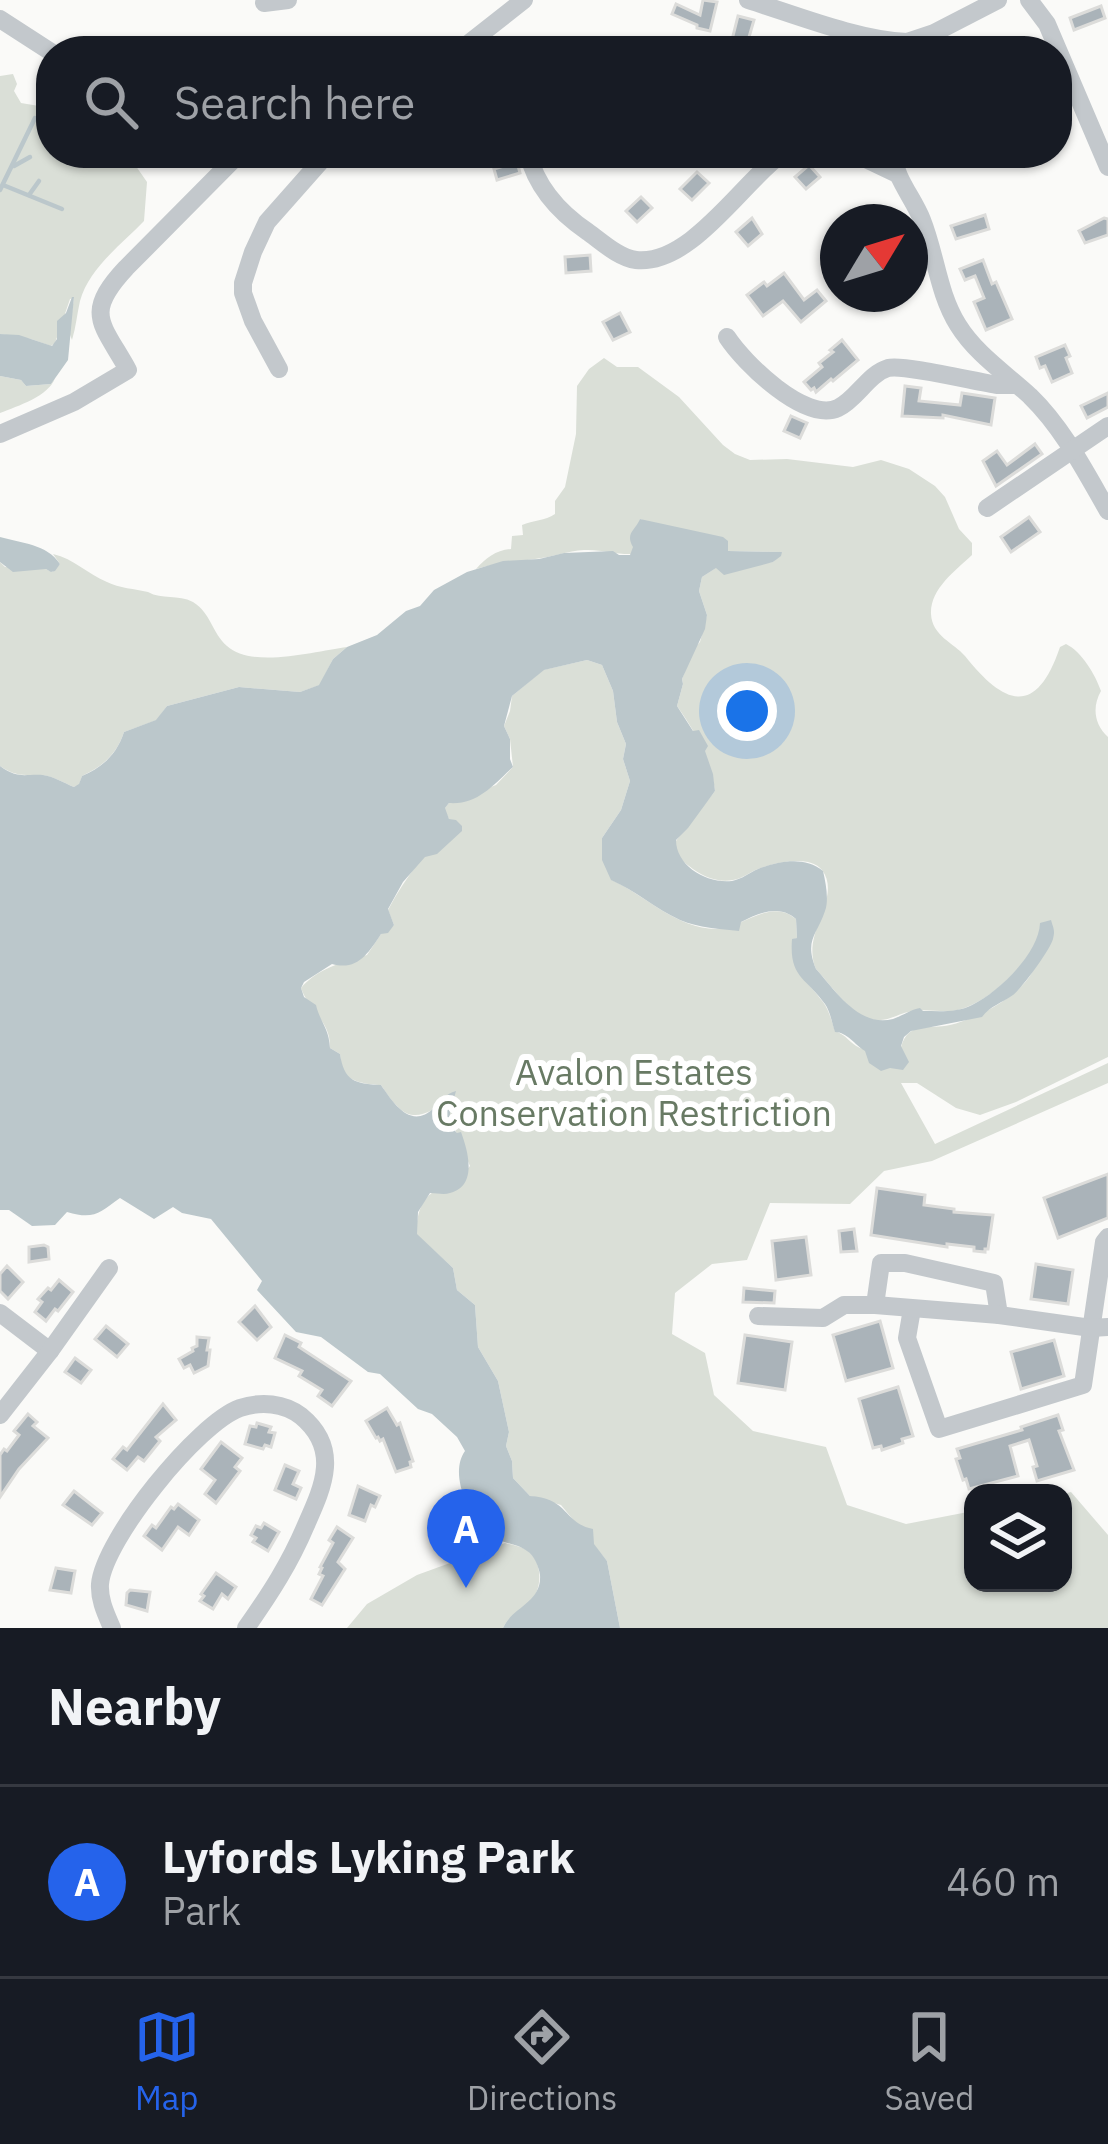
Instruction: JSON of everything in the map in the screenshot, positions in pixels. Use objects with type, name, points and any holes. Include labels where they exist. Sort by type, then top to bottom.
[{"type":"street","points":[[264,3],[288,0]]},
{"type":"street","points":[[478,36],[524,0]]},
{"type":"street","points":[[748,0],[866,36]]},
{"type":"street","points":[[928,36],[998,0]]},
{"type":"street","points":[[1029,0],[1052,36]]},
{"type":"street","points":[[0,19],[36,42]]},
{"type":"street","points":[[1072,83],[1108,167]]},
{"type":"street","points":[[0,434],[74,402],[128,370],[104,329],[101,301],[117,278],[224,168]]},
{"type":"street","points":[[279,369],[253,321],[243,283],[267,222],[315,168]]},
{"type":"street","points":[[533,168],[555,206],[610,248],[636,260],[682,246],[718,218],[764,168]]},
{"type":"street","points":[[885,168],[897,174]]},
{"type":"street","points":[[896,168],[922,220],[944,295],[960,328],[972,345],[1032,398],[1073,450],[1108,511]]},
{"type":"street","points":[[727,337],[766,379],[819,411],[842,406],[870,380],[894,367],[1016,385]]},
{"type":"street","points":[[987,508],[1108,426]]},
{"type":"street","points":[[912,1309],[907,1338],[939,1429],[1083,1385],[1099,1328],[1108,1237]]},
{"type":"street","points":[[874,1305],[881,1263],[905,1264],[994,1283],[1000,1315]]},
{"type":"street","points":[[0,1415],[109,1268]]},
{"type":"street","points":[[758,1316],[823,1318],[844,1305],[874,1305],[1099,1328]]},
{"type":"street","points":[[0,1313],[50,1351]]},
{"type":"street","points":[[112,1628],[100,1585],[110,1553],[133,1517],[204,1432],[241,1408],[272,1404],[296,1412],[310,1424],[324,1453],[326,1472],[295,1554],[246,1628]]},
{"type":"green space","points":[[13,74],[21,103],[36,106],[36,168],[137,168],[147,182],[144,221],[107,257],[84,289],[72,340],[74,298],[51,346],[0,334],[0,76]]},
{"type":"green space","name":"Avalon Estates Conservation Restriction","points":[[604,358],[617,367],[638,367],[679,397],[723,445],[750,460],[853,467],[881,460],[909,469],[945,497],[959,529],[972,543],[972,555],[935,596],[931,614],[939,634],[1006,693],[1030,694],[1041,685],[1066,644],[1083,658],[1101,691],[1096,715],[1108,737],[1108,1057],[980,1115],[956,1108],[917,1083],[901,1083],[935,1144],[1108,1063],[1108,1083],[932,1161],[884,1171],[850,1204],[770,1203],[747,1260],[712,1264],[675,1293],[672,1334],[705,1353],[714,1395],[753,1431],[826,1447],[847,1505],[906,1524],[964,1513],[964,1592],[1072,1592],[1072,1493],[1108,1535],[1108,1628],[620,1628],[607,1561],[561,1505],[530,1496],[513,1478],[498,1381],[478,1347],[475,1305],[457,1290],[453,1268],[416,1234],[428,1197],[470,1166],[448,1112],[454,1097],[413,1115],[398,1107],[381,1085],[350,1078],[301,988],[322,971],[367,955],[381,934],[394,925],[388,910],[449,819],[444,809],[496,785],[513,767],[504,726],[512,696],[543,670],[587,660],[602,665],[626,744],[623,759],[630,781],[621,810],[602,838],[612,880],[702,928],[726,927],[776,911],[796,919],[797,938],[792,940],[797,968],[825,1005],[835,1031],[870,1050],[901,1047],[914,1029],[974,1017],[1012,995],[1031,975],[1039,935],[1016,971],[978,1002],[952,1011],[919,1010],[870,1019],[847,1004],[816,969],[813,942],[828,892],[822,870],[809,862],[791,861],[721,880],[699,873],[679,856],[675,843],[715,791],[701,745],[677,706],[682,679],[707,615],[699,591],[702,577],[717,567],[773,562],[782,552],[727,551],[640,519],[633,554],[584,550],[476,569],[492,555],[511,549],[512,536],[523,535],[522,525],[555,514],[576,434],[577,386]]},
{"type":"green space","points":[[0,376],[21,380],[26,386],[51,384],[55,378],[52,384],[40,395],[0,413]]},
{"type":"green space","points":[[53,554],[112,584],[193,602],[222,641],[238,653],[285,657],[347,647],[333,659],[320,685],[300,692],[239,687],[167,706],[157,720],[124,732],[108,758],[74,787],[46,776],[16,774],[0,766],[0,562],[5,567],[52,572],[60,564]]},
{"type":"green space","points":[[505,1543],[531,1554],[539,1581],[531,1602],[503,1628],[347,1628],[367,1604],[417,1575]]},
{"type":"shaded area","points":[[72,297],[68,360],[51,384],[26,386],[21,380],[0,376],[0,334],[52,346],[57,321]]},
{"type":"shaded area","points":[[640,519],[723,537],[728,551],[782,552],[773,562],[724,575],[716,568],[702,577],[699,591],[707,615],[705,629],[682,679],[677,706],[708,746],[705,751],[715,791],[676,840],[687,865],[722,881],[783,862],[808,863],[823,871],[826,907],[811,944],[816,969],[849,1005],[869,1018],[893,1019],[920,1008],[948,1011],[972,1005],[1016,970],[1033,947],[1040,923],[1051,920],[1054,934],[1041,960],[1013,995],[982,1017],[911,1031],[901,1046],[909,1062],[903,1070],[881,1071],[869,1063],[865,1051],[835,1032],[825,1004],[796,970],[792,939],[797,938],[796,919],[789,914],[755,916],[741,922],[739,931],[702,926],[671,916],[611,880],[602,860],[602,838],[621,810],[630,781],[623,759],[626,744],[602,665],[587,660],[544,670],[512,696],[504,726],[513,767],[477,797],[445,808],[462,831],[437,854],[425,857],[403,882],[388,909],[394,925],[388,933],[381,934],[361,959],[348,965],[332,964],[301,988],[304,997],[316,1005],[330,1048],[340,1054],[352,1079],[381,1085],[404,1112],[418,1116],[456,1091],[450,1118],[464,1140],[468,1176],[459,1189],[448,1194],[430,1193],[418,1212],[417,1234],[453,1268],[457,1290],[475,1305],[478,1347],[498,1381],[513,1478],[530,1496],[552,1501],[576,1522],[593,1529],[594,1544],[607,1561],[620,1628],[503,1628],[532,1599],[539,1572],[530,1553],[492,1536],[469,1508],[459,1472],[465,1451],[457,1437],[380,1374],[368,1372],[321,1337],[296,1332],[257,1290],[262,1281],[211,1219],[173,1207],[154,1219],[120,1198],[96,1214],[67,1212],[55,1225],[32,1226],[9,1210],[0,1210],[0,766],[74,787],[108,759],[124,732],[156,720],[167,706],[239,687],[300,692],[319,685],[333,659],[347,647],[377,635],[406,611],[420,606],[434,590],[467,572],[503,561],[564,553],[630,555],[630,535]]},
{"type":"shaded area","points":[[0,537],[41,548],[60,564],[51,572],[13,572],[0,562]]},
{"type":"building","points":[[703,0],[717,2],[710,31],[672,14],[676,4],[700,15]]},
{"type":"building","points":[[1101,6],[1105,18],[1074,30],[1070,18]]},
{"type":"building","points":[[738,16],[754,20],[749,36],[733,36]]},
{"type":"building","points":[[519,168],[520,173],[497,180],[494,169]]},
{"type":"building","points":[[812,168],[820,177],[806,189],[795,177]]},
{"type":"building","points":[[697,172],[709,183],[692,200],[680,189]]},
{"type":"building","points":[[641,197],[652,208],[637,222],[626,211]]},
{"type":"building","points":[[985,215],[989,229],[956,239],[951,226]]},
{"type":"building","points":[[752,218],[762,234],[748,246],[736,232]]},
{"type":"building","points":[[1108,219],[1108,235],[1085,243],[1079,231]]},
{"type":"building","points":[[590,255],[591,271],[566,273],[565,257]]},
{"type":"building","points":[[983,260],[1012,319],[986,330],[974,302],[984,298],[975,276],[965,280],[960,269]]},
{"type":"building","points":[[784,273],[804,300],[817,290],[820,306],[801,322],[783,301],[763,316],[747,295],[764,282],[767,286]]},
{"type":"building","points":[[620,313],[630,332],[613,340],[603,322]]},
{"type":"building","points":[[842,340],[858,360],[816,392],[811,390],[804,382]]},
{"type":"building","points":[[1065,345],[1072,373],[1052,382],[1036,357]]},
{"type":"building","points":[[905,386],[921,388],[919,401],[960,405],[962,393],[995,398],[991,425],[943,415],[902,416]]},
{"type":"building","points":[[1108,393],[1108,407],[1087,418],[1081,406]]},
{"type":"building","points":[[791,416],[807,423],[800,438],[784,431]]},
{"type":"building","points":[[1035,444],[1042,454],[996,486],[983,461],[997,451],[1007,465]]},
{"type":"building","points":[[1029,517],[1040,532],[1011,552],[1001,537]]},
{"type":"building","points":[[1108,1174],[1108,1218],[1058,1238],[1044,1198]]},
{"type":"building","points":[[877,1188],[925,1195],[924,1205],[954,1212],[993,1215],[988,1249],[974,1251],[974,1247],[871,1235]]},
{"type":"building","points":[[854,1229],[857,1251],[841,1252],[839,1231]]},
{"type":"building","points":[[806,1237],[811,1275],[776,1280],[772,1241]]},
{"type":"building","points":[[44,1245],[49,1259],[29,1262],[29,1247]]},
{"type":"building","points":[[1036,1264],[1073,1270],[1068,1304],[1031,1299]]},
{"type":"building","points":[[7,1266],[23,1282],[8,1299],[0,1291],[0,1274]]},
{"type":"building","points":[[59,1280],[73,1292],[46,1321],[35,1312],[42,1302],[38,1299]]},
{"type":"building","points":[[744,1288],[775,1291],[774,1303],[743,1302]]},
{"type":"building","points":[[255,1306],[271,1327],[257,1340],[239,1322]]},
{"type":"building","points":[[880,1321],[893,1368],[846,1381],[833,1335]]},
{"type":"building","points":[[106,1326],[128,1344],[117,1357],[95,1339]]},
{"type":"building","points":[[285,1335],[351,1381],[332,1406],[318,1396],[322,1390],[299,1376],[302,1371],[275,1358]]},
{"type":"building","points":[[745,1335],[792,1342],[785,1390],[738,1383]]},
{"type":"building","points":[[197,1337],[209,1338],[210,1350],[208,1366],[194,1373],[179,1359],[193,1351]]},
{"type":"building","points":[[1054,1340],[1064,1376],[1021,1389],[1011,1352]]},
{"type":"building","points":[[75,1358],[91,1370],[81,1383],[65,1372]]},
{"type":"building","points":[[898,1387],[913,1436],[882,1450],[881,1446],[873,1448],[859,1399]]},
{"type":"building","points":[[163,1404],[176,1420],[156,1437],[160,1441],[144,1461],[138,1457],[127,1470],[113,1459],[123,1447],[127,1450]]},
{"type":"building","points":[[387,1408],[400,1423],[413,1461],[411,1467],[396,1472],[383,1439],[376,1438],[366,1421]]},
{"type":"building","points":[[28,1414],[37,1422],[33,1426],[48,1438],[0,1497],[0,1455],[19,1435],[14,1431]]},
{"type":"building","points":[[1058,1415],[1074,1470],[1037,1481],[1029,1440],[1010,1446],[1018,1476],[988,1484],[963,1480],[957,1449]]},
{"type":"building","points":[[257,1423],[275,1433],[271,1447],[245,1444],[250,1426]]},
{"type":"building","points":[[221,1442],[242,1458],[235,1467],[240,1471],[216,1503],[205,1494],[215,1480],[201,1469]]},
{"type":"building","points":[[285,1465],[299,1471],[293,1484],[301,1488],[296,1499],[275,1490]]},
{"type":"building","points":[[358,1486],[380,1496],[365,1521],[349,1515]]},
{"type":"building","points":[[74,1491],[102,1513],[92,1525],[63,1505]]},
{"type":"building","points":[[178,1504],[199,1520],[189,1535],[178,1527],[162,1550],[144,1536]]},
{"type":"building","points":[[264,1523],[279,1532],[268,1551],[253,1542],[256,1538],[251,1535]]},
{"type":"building","points":[[337,1527],[353,1538],[338,1562],[345,1569],[322,1605],[311,1599]]},
{"type":"building","points":[[56,1568],[75,1571],[71,1593],[50,1590]]},
{"type":"building","points":[[216,1573],[236,1587],[228,1599],[222,1594],[213,1609],[200,1601]]},
{"type":"building","points":[[130,1590],[150,1592],[147,1611],[126,1605]]},
{"type":"waterway","points":[[0,190],[35,118]]},
{"type":"waterway","points":[[14,166],[30,157]]},
{"type":"waterway","points":[[29,195],[39,181]]},
{"type":"waterway","points":[[3,185],[62,209]]},
{"type":"place","name":"Lyfords Lyking Park","points":[[466,1588]]}]
